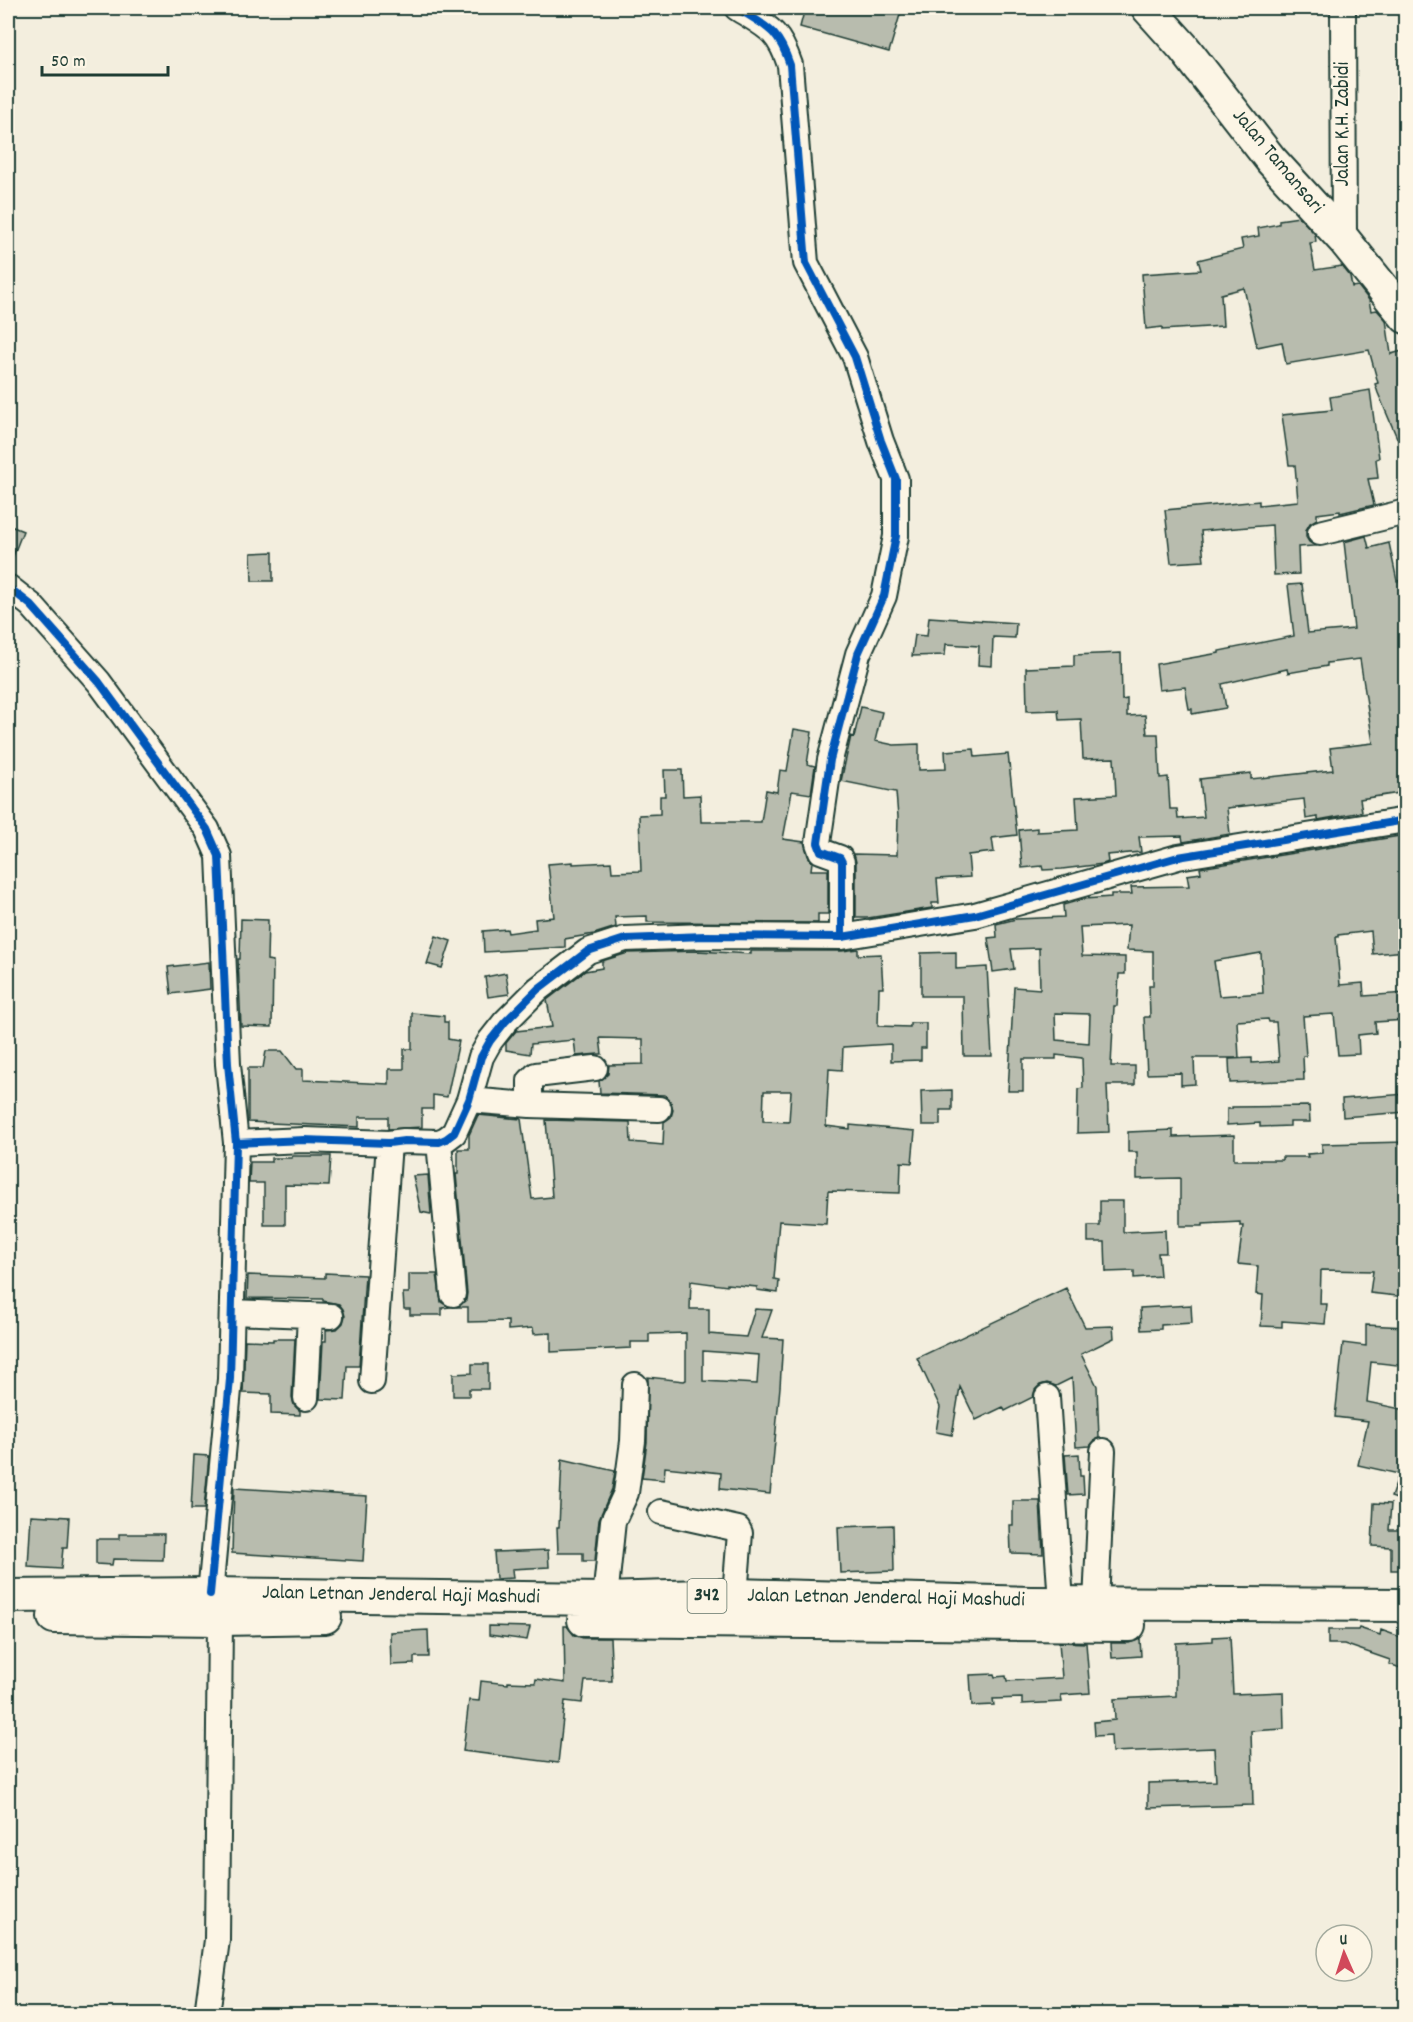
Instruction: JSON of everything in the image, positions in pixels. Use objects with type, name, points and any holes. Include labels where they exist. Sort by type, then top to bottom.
[{"type":"main road","name":"Jalan Tamansari","points":[[1148,8],[1196,64],[1271,160],[1344,240],[1405,317]]},
{"type":"main road","name":"Jalan Letnan Jenderal Haji Mashudi","points":[[403,1608],[735,1595],[1041,1610],[1096,1603],[1406,1625]]},
{"type":"main road","name":"Jalan Letnan Jenderal Haji Mashudi","points":[[13,1606],[1041,1610],[1283,1616],[1406,1605]]},
{"type":"street","points":[[737,8],[771,29],[786,51],[790,65],[806,263],[855,357],[881,441],[896,479],[896,536],[884,596],[855,665],[830,760],[818,843],[821,851],[840,858],[842,862],[842,937]]},
{"type":"street","name":"Jalan K.H. Zabidi","points":[[1343,8],[1344,240]]},
{"type":"street","points":[[1320,533],[1406,512]]},
{"type":"street","points":[[8,587],[31,605],[99,682],[207,829],[219,856],[228,1064],[236,1143],[230,1379],[215,1607],[217,1940],[207,2014]]},
{"type":"street","points":[[236,1143],[304,1140],[439,1142],[454,1133],[469,1100],[481,1057],[495,1035],[538,989],[588,951],[625,939],[705,936],[842,937],[975,915],[1178,857],[1406,820]]},
{"type":"street","points":[[530,1105],[530,1081],[536,1075],[595,1068]]},
{"type":"street","points":[[469,1100],[530,1105],[659,1109]]},
{"type":"street","points":[[439,1142],[453,1294]]},
{"type":"street","points":[[372,1381],[389,1143]]},
{"type":"street","points":[[232,1312],[321,1315],[306,1398]]},
{"type":"street","points":[[605,1599],[613,1521],[626,1493],[633,1441],[635,1385]]},
{"type":"street","points":[[1041,1610],[1047,1397]]},
{"type":"street","points":[[1096,1603],[1103,1451]]},
{"type":"street","points":[[662,1512],[738,1528],[740,1533],[735,1595]]},
{"type":"building","points":[[805,8],[902,8],[889,52],[800,27]]},
{"type":"building","points":[[1299,217],[1315,234],[1316,242],[1310,243],[1315,270],[1342,266],[1350,276],[1352,287],[1358,286],[1369,300],[1371,311],[1377,310],[1386,320],[1391,354],[1406,350],[1406,459],[1378,393],[1375,384],[1378,383],[1369,350],[1286,364],[1282,342],[1257,347],[1244,288],[1221,294],[1223,326],[1146,329],[1142,274],[1201,270],[1198,260],[1243,249],[1241,239],[1259,236],[1258,228],[1279,224],[1279,220]]},
{"type":"building","points":[[1370,390],[1379,458],[1376,459],[1378,478],[1368,479],[1374,505],[1340,513],[1340,511],[1317,514],[1317,519],[1310,523],[1306,530],[1306,537],[1315,546],[1298,547],[1299,574],[1274,575],[1272,525],[1201,531],[1204,561],[1171,563],[1165,510],[1259,501],[1259,505],[1298,501],[1295,465],[1289,465],[1282,415],[1332,410],[1330,397]]},
{"type":"building","points":[[8,525],[23,531],[8,569]]},
{"type":"building","points":[[1366,536],[1369,548],[1389,543],[1397,581],[1406,580],[1406,593],[1399,594],[1402,625],[1406,625],[1406,792],[1360,799],[1362,812],[1318,820],[1318,817],[1306,819],[1304,799],[1227,808],[1230,834],[1183,842],[1182,836],[1139,837],[1141,852],[1107,855],[1108,862],[1103,864],[1043,870],[1042,866],[1022,868],[1019,830],[1037,828],[1037,832],[1078,830],[1076,797],[1116,795],[1114,758],[1083,759],[1081,719],[1059,720],[1058,710],[1027,711],[1026,668],[1074,666],[1074,655],[1121,653],[1122,700],[1127,699],[1127,716],[1145,715],[1147,734],[1158,734],[1160,778],[1168,777],[1170,809],[1177,809],[1178,819],[1204,817],[1200,779],[1251,773],[1251,779],[1333,770],[1330,748],[1373,743],[1360,659],[1327,663],[1327,666],[1288,673],[1287,669],[1222,684],[1226,708],[1192,714],[1185,687],[1159,690],[1156,664],[1294,636],[1288,585],[1302,584],[1308,633],[1354,629],[1344,542]]},
{"type":"building","points":[[273,552],[273,581],[252,581],[251,553]]},
{"type":"building","points":[[929,617],[1016,623],[1015,638],[993,637],[992,666],[978,665],[979,646],[946,644],[945,655],[912,656],[915,635],[927,636]]},
{"type":"building","points":[[861,707],[882,712],[875,741],[894,745],[919,744],[919,770],[946,769],[945,751],[974,749],[975,757],[1008,754],[1017,835],[992,838],[994,852],[968,855],[970,877],[937,879],[939,903],[932,903],[932,908],[856,918],[854,854],[897,855],[898,817],[896,792],[841,781],[851,736],[854,737]]},
{"type":"building","points":[[794,729],[812,732],[807,764],[815,766],[811,794],[792,791],[783,839],[804,842],[812,862],[811,870],[828,870],[828,914],[818,914],[818,923],[647,922],[647,916],[615,917],[616,927],[565,939],[565,947],[484,952],[483,931],[507,929],[508,933],[536,929],[535,919],[554,917],[548,864],[611,862],[612,872],[641,871],[639,815],[660,814],[660,796],[665,796],[664,770],[682,770],[683,796],[700,795],[701,822],[761,822],[766,790],[777,792],[780,770],[787,771]]},
{"type":"building","points":[[1406,835],[1406,951],[1373,954],[1371,931],[1336,937],[1340,985],[1363,983],[1364,996],[1406,993],[1406,1020],[1375,1022],[1376,1033],[1358,1035],[1359,1054],[1338,1055],[1334,1014],[1303,1016],[1306,1056],[1303,1056],[1304,1080],[1230,1083],[1229,1059],[1252,1058],[1252,1063],[1279,1061],[1276,1022],[1269,1022],[1268,1019],[1237,1021],[1239,1058],[1194,1058],[1195,1084],[1181,1085],[1181,1073],[1147,1074],[1144,1017],[1150,1017],[1149,986],[1153,986],[1153,951],[1127,950],[1129,925],[1080,927],[1082,956],[1125,957],[1125,974],[1119,974],[1117,1006],[1114,1006],[1111,1066],[1135,1066],[1135,1085],[1107,1085],[1109,1132],[1077,1133],[1078,1089],[1083,1088],[1082,1058],[1056,1055],[1056,1059],[1023,1059],[1023,1091],[1008,1091],[1014,987],[1040,989],[1039,948],[1011,949],[1014,969],[993,972],[988,938],[997,937],[996,924],[1016,919],[1064,917],[1063,905],[1084,899],[1111,897],[1111,894],[1132,894],[1131,887],[1189,886],[1187,875],[1201,873],[1200,868]],"holes":[[[1261,953],[1263,993],[1219,996],[1214,961]],[[1055,1013],[1090,1014],[1089,1043],[1056,1040]]]},
{"type":"building","points":[[241,919],[268,920],[267,960],[273,961],[272,1027],[241,1026],[238,959],[240,959]]},
{"type":"building","points":[[436,936],[451,941],[442,968],[427,964]]},
{"type":"building","points":[[858,949],[858,955],[881,954],[883,988],[879,988],[878,1026],[910,1027],[910,1023],[926,1023],[926,1048],[921,1048],[921,1060],[891,1061],[891,1044],[843,1047],[842,1070],[829,1069],[826,1126],[850,1129],[850,1125],[915,1131],[912,1163],[901,1162],[900,1193],[828,1191],[826,1224],[779,1221],[774,1279],[779,1280],[778,1293],[757,1290],[757,1287],[691,1281],[690,1309],[709,1309],[709,1334],[746,1337],[755,1309],[772,1310],[762,1338],[783,1339],[770,1494],[720,1489],[721,1473],[665,1467],[664,1480],[642,1478],[647,1442],[648,1377],[686,1380],[686,1333],[649,1334],[649,1342],[631,1342],[631,1348],[551,1352],[551,1333],[534,1334],[533,1328],[508,1330],[508,1321],[468,1322],[468,1307],[457,1307],[466,1300],[467,1293],[456,1174],[458,1174],[458,1149],[469,1149],[469,1135],[478,1115],[521,1119],[532,1199],[552,1197],[546,1120],[630,1122],[631,1142],[663,1145],[664,1122],[671,1117],[673,1110],[671,1102],[665,1095],[600,1093],[599,1081],[608,1074],[609,1065],[643,1064],[643,1039],[600,1038],[602,1054],[576,1056],[574,1040],[531,1044],[530,1054],[506,1050],[506,1043],[516,1031],[552,1027],[547,1000],[585,971],[602,968],[602,961],[628,953],[697,951],[751,954],[751,951]],"holes":[[[764,1091],[791,1091],[789,1122],[763,1121]],[[703,1351],[759,1355],[757,1384],[703,1381]]]},
{"type":"building","points":[[956,952],[956,969],[987,967],[992,1056],[964,1056],[963,996],[921,996],[921,953]]},
{"type":"building","points":[[209,962],[210,989],[171,994],[168,967]]},
{"type":"building","points":[[506,973],[509,994],[488,997],[485,977]]},
{"type":"building","points":[[412,1013],[444,1016],[444,1022],[448,1022],[448,1039],[459,1041],[447,1097],[433,1095],[433,1109],[422,1109],[422,1127],[388,1129],[388,1117],[359,1117],[359,1127],[248,1122],[248,1068],[263,1068],[266,1051],[282,1051],[296,1069],[303,1069],[303,1080],[389,1084],[389,1069],[404,1069],[404,1049],[412,1049]]},
{"type":"building","points":[[952,1090],[952,1110],[940,1110],[940,1125],[922,1125],[921,1091]]},
{"type":"building","points":[[1406,1094],[1406,1112],[1343,1117],[1342,1099]]},
{"type":"building","points":[[1309,1106],[1310,1122],[1290,1122],[1290,1126],[1260,1127],[1260,1123],[1227,1125],[1227,1109],[1232,1109],[1232,1107]]},
{"type":"building","points":[[1173,1130],[1173,1137],[1234,1135],[1234,1160],[1282,1160],[1282,1157],[1308,1157],[1307,1154],[1322,1153],[1322,1144],[1406,1142],[1406,1297],[1370,1293],[1373,1271],[1321,1270],[1320,1304],[1327,1304],[1325,1324],[1282,1321],[1282,1327],[1261,1326],[1263,1295],[1256,1294],[1258,1266],[1238,1264],[1243,1226],[1240,1226],[1240,1222],[1180,1226],[1180,1178],[1137,1179],[1137,1152],[1128,1152],[1128,1132]]},
{"type":"building","points":[[292,1156],[331,1156],[329,1186],[285,1185],[285,1225],[264,1225],[264,1183],[249,1183],[250,1162],[271,1162],[271,1158],[292,1158]]},
{"type":"building","points":[[428,1175],[431,1214],[421,1212],[413,1176]]},
{"type":"building","points":[[1100,1201],[1123,1201],[1123,1232],[1165,1230],[1166,1253],[1158,1253],[1160,1276],[1134,1278],[1134,1271],[1106,1272],[1105,1242],[1088,1242],[1088,1226],[1100,1226]]},
{"type":"building","points":[[325,1273],[365,1275],[359,1366],[347,1366],[345,1400],[320,1399],[323,1341],[326,1341],[326,1330],[337,1329],[343,1323],[345,1316],[339,1304],[323,1301],[323,1299],[247,1298],[248,1275],[325,1278]]},
{"type":"building","points":[[409,1274],[437,1274],[441,1302],[450,1307],[442,1308],[442,1315],[410,1315],[410,1309],[404,1309],[403,1293],[409,1293]]},
{"type":"building","points":[[1066,1288],[1085,1327],[1113,1326],[1114,1338],[1081,1354],[1097,1386],[1099,1438],[1090,1446],[1076,1447],[1072,1378],[1056,1386],[1047,1383],[1040,1385],[1033,1397],[1005,1411],[1003,1407],[976,1420],[960,1387],[952,1435],[936,1432],[940,1407],[917,1358]]},
{"type":"building","points":[[1191,1305],[1192,1323],[1161,1325],[1161,1329],[1141,1330],[1140,1308]]},
{"type":"building","points":[[1366,1325],[1406,1327],[1406,1366],[1371,1362],[1367,1402],[1406,1410],[1406,1502],[1391,1497],[1399,1474],[1358,1465],[1368,1421],[1335,1417],[1343,1343],[1366,1346]]},
{"type":"building","points":[[273,1339],[295,1339],[292,1397],[300,1415],[271,1414],[271,1394],[243,1393],[245,1340],[273,1341]]},
{"type":"building","points":[[472,1364],[488,1364],[488,1389],[469,1389],[469,1396],[453,1396],[453,1374],[472,1373]]},
{"type":"building","points":[[1079,1454],[1084,1494],[1068,1495],[1065,1455]]},
{"type":"building","points":[[194,1455],[209,1456],[204,1509],[191,1509]]},
{"type":"building","points":[[562,1459],[615,1471],[612,1489],[599,1519],[595,1561],[583,1561],[583,1553],[558,1553],[557,1527],[559,1527]]},
{"type":"building","points":[[234,1488],[367,1496],[363,1561],[232,1553]]},
{"type":"building","points":[[1013,1501],[1040,1501],[1043,1554],[1011,1553],[1010,1525],[1013,1525]]},
{"type":"building","points":[[1374,1503],[1391,1504],[1389,1530],[1406,1530],[1406,1570],[1391,1570],[1391,1547],[1372,1546]]},
{"type":"building","points":[[31,1515],[69,1517],[67,1548],[63,1548],[61,1569],[28,1567]]},
{"type":"building","points":[[893,1525],[894,1571],[840,1573],[838,1527]]},
{"type":"building","points":[[119,1534],[164,1534],[163,1560],[113,1559],[112,1565],[96,1564],[96,1539],[119,1539]]},
{"type":"building","points":[[548,1550],[549,1567],[512,1569],[513,1578],[496,1579],[494,1552]]},
{"type":"building","points":[[489,1626],[530,1627],[527,1640],[489,1635]]},
{"type":"building","points":[[564,1626],[567,1626],[574,1635],[583,1638],[610,1638],[612,1681],[585,1681],[582,1703],[565,1701],[558,1763],[463,1751],[469,1700],[479,1701],[481,1681],[508,1684],[508,1682],[535,1683],[536,1679],[565,1683]]},
{"type":"building","points":[[1359,1628],[1380,1635],[1381,1630],[1406,1639],[1406,1670],[1389,1664],[1390,1660],[1344,1644],[1328,1644],[1328,1630],[1358,1630]]},
{"type":"building","points":[[428,1630],[429,1657],[414,1657],[414,1664],[391,1665],[390,1632]]},
{"type":"building","points":[[1230,1636],[1233,1694],[1283,1692],[1284,1729],[1251,1731],[1253,1805],[1148,1808],[1148,1783],[1216,1781],[1214,1748],[1112,1752],[1111,1735],[1095,1736],[1094,1722],[1115,1720],[1114,1699],[1176,1696],[1176,1643],[1213,1641],[1213,1637]]},
{"type":"building","points":[[1140,1639],[1141,1656],[1112,1658],[1111,1643],[1129,1643]]},
{"type":"building","points":[[1059,1642],[1086,1643],[1090,1693],[1061,1695],[1062,1702],[1022,1704],[1022,1698],[993,1699],[994,1705],[972,1706],[970,1675],[994,1674],[995,1677],[1006,1676],[1007,1681],[1062,1678]]},
{"type":"cycle path","points":[[737,8],[770,30],[786,53],[790,65],[806,263],[855,357],[881,441],[896,479],[896,536],[884,596],[858,654],[830,760],[818,843],[821,851],[840,858],[842,862],[842,937]]},
{"type":"cycle path","points":[[8,587],[31,605],[99,682],[207,829],[219,856],[228,1064],[236,1143],[230,1379],[210,1594]]},
{"type":"cycle path","points":[[236,1143],[304,1140],[389,1143],[439,1142],[446,1139],[454,1133],[469,1100],[481,1057],[505,1022],[538,989],[588,951],[625,939],[705,936],[842,937],[975,915],[1178,857],[1406,820]]}]
